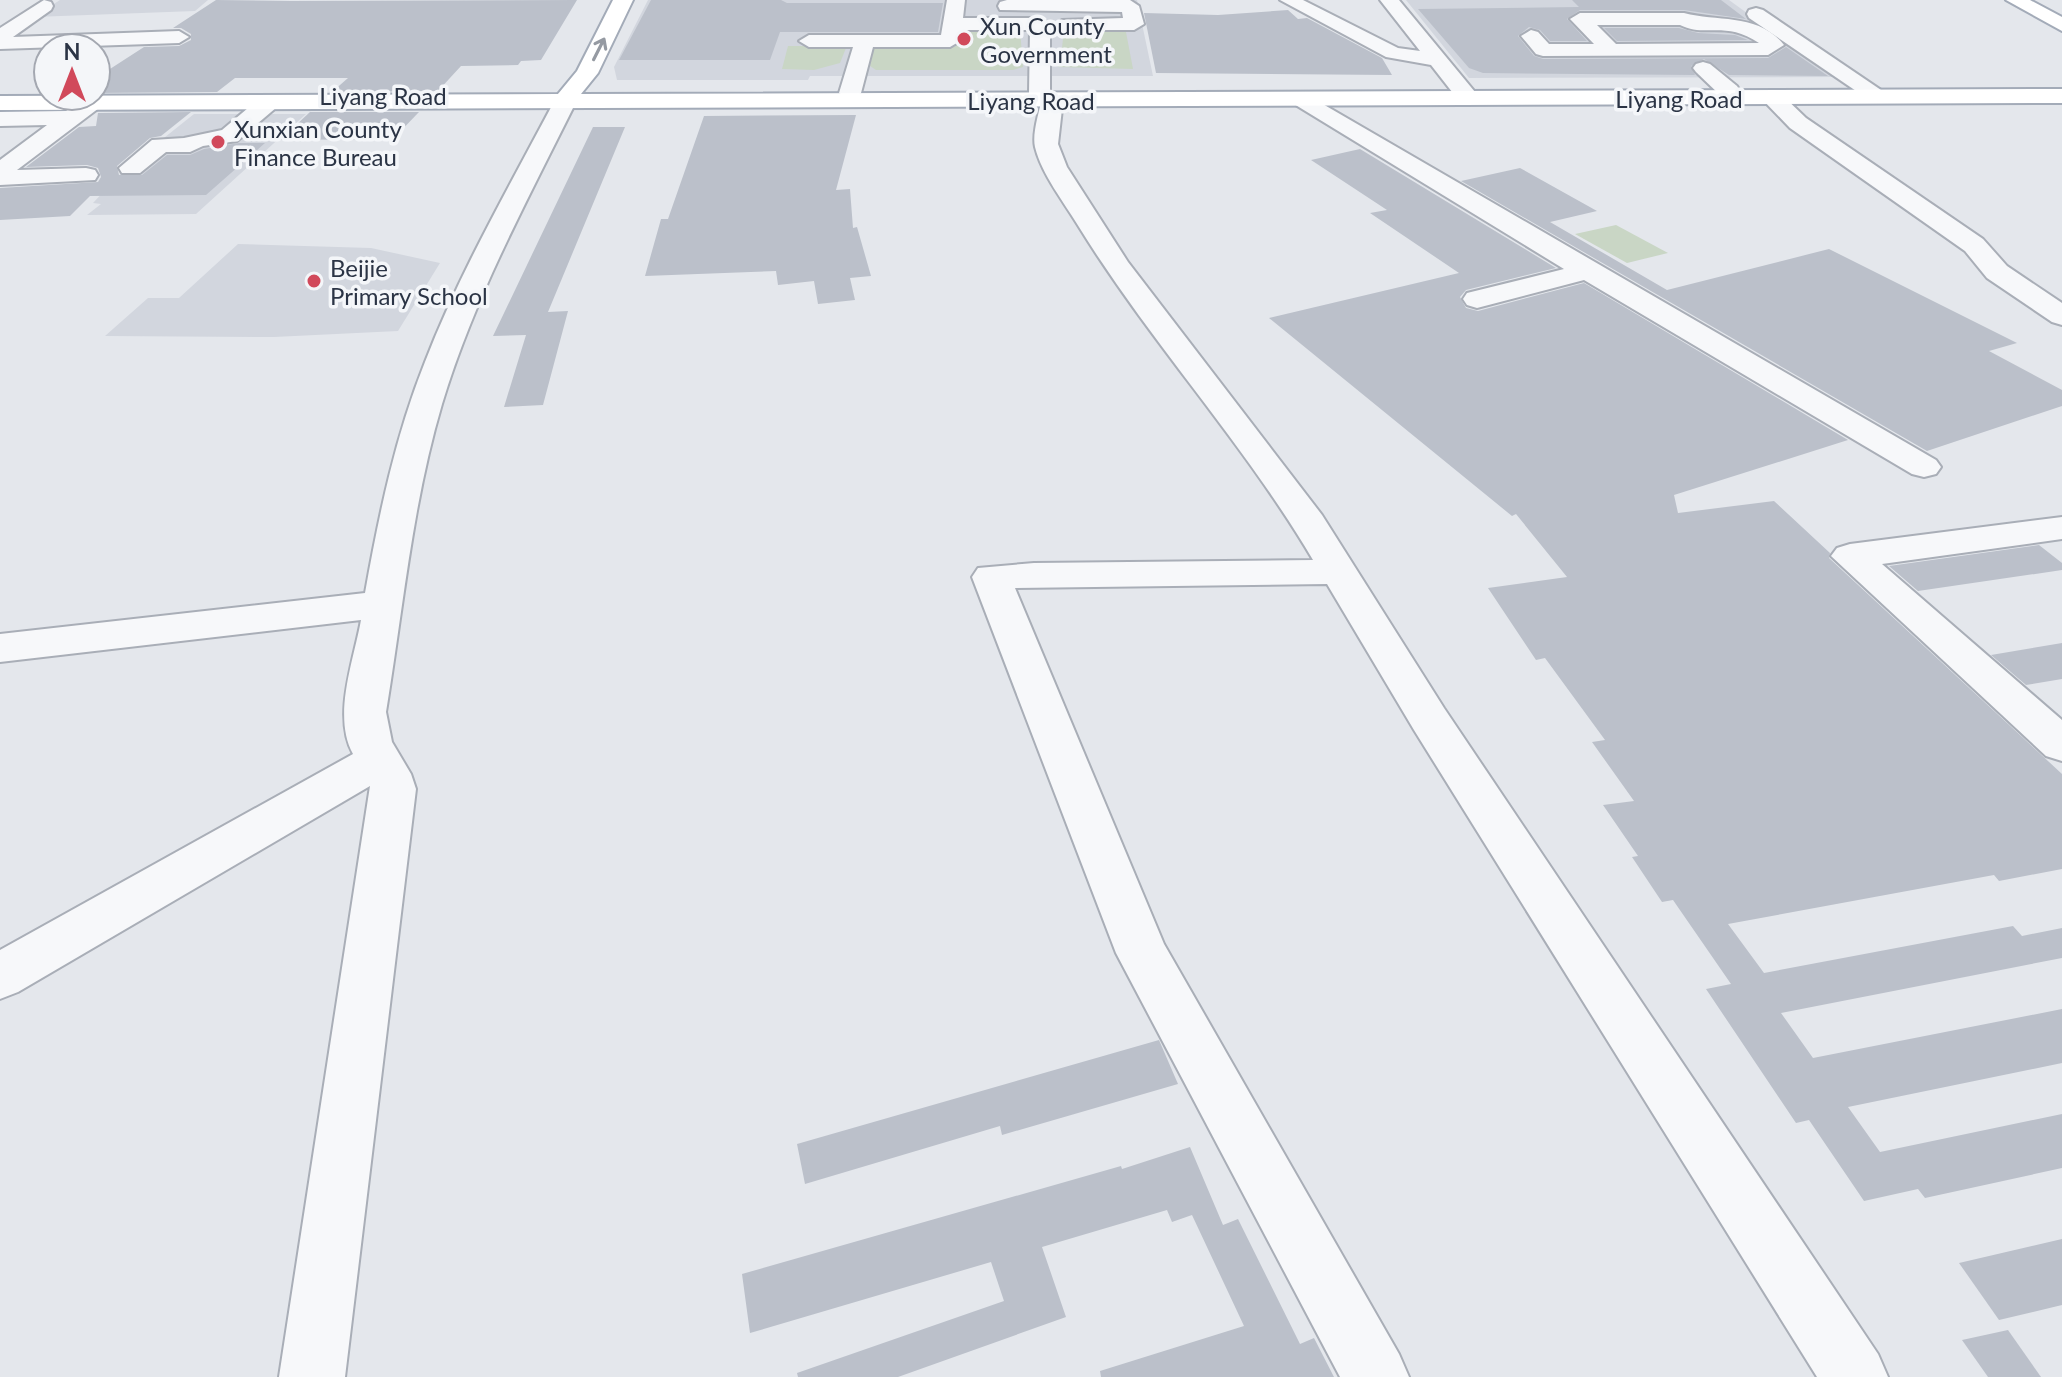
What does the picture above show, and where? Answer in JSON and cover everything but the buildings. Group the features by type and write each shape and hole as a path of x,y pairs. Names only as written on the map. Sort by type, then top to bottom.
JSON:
{"main road":[{"path":"567,98 565,73 604,0"},
{"path":"567,98 587,73 623,0"},
{"path":"2016,0 2062,25"},
{"path":"2046,0 2062,8"},
{"name":"Liyang Road","path":"112,99 1729,91 1765,94 2062,89"},
{"name":"Liyang Road","path":"112,99 269,102 850,93 1302,99 1765,94 2062,96"},
{"path":"0,96 32,96"},
{"name":"Liyang Road","path":"0,103 32,102"}],"street":[{"path":"1289,0 1393,53 1438,60"},
{"path":"1389,0 1464,92"},
{"path":"1735,0 1870,90"},
{"path":"1104,3 1130,6 1134,24 1040,24 955,10 1104,3"},
{"path":"0,37 44,6"},
{"path":"809,41 950,41 955,10"},
{"path":"1531,36 1543,50 1611,50 1677,50 1697,68 1709,59 1768,49 1774,45 1751,27 1741,24 1690,23 1684,19 1580,19 1611,50"},
{"path":"1040,24 1046,144 1055,167 1117,266 1281,484 1339,571 1429,719 1855,1377"},
{"path":"0,43 179,37"},
{"path":"850,93 865,41"},
{"path":"1709,59 1732,68 1798,123 1974,245 1997,272 2062,316"},
{"path":"1709,59 1729,91"},
{"path":"312,1377 393,789 389,774 370,745 365,712 405,479 437,369 485,260 567,98"},
{"path":"1302,99 1588,271 1924,467"},
{"path":"131,168 160,145 190,145 196,140 236,136 269,102"},
{"path":"3,168 77,112"},
{"path":"0,119 70,118"},
{"path":"3,168 86,175"},
{"path":"1477,299 1588,271"},
{"path":"2062,528 1850,556 2062,745"},
{"path":"1339,571 1268,577 1061,572 991,577 1142,953 1376,1377"},
{"path":"0,648 385,604"},
{"path":"0,976 380,759"}],"shaded area":[{"path":"60,0 208,0 195,11 34,17"},
{"name":"Xun County Government","path":"648,0 1137,0 1153,76 810,76 808,80 617,80 614,67"},
{"path":"1406,0 1729,0 1835,77 1469,78"},
{"name":"Xunxian County Finance Bureau","path":"194,114 306,114 196,214 87,215 101,204 93,203 125,169"},
{"name":"Beijie Primary School","path":"238,244 371,248 440,263 398,331 274,337 105,336 148,298 179,298"}],"green space":[{"path":"1125,27 1133,69 1058,67 1056,54 1062,48 1064,29"},
{"path":"964,28 1020,29 1023,67 1013,70 876,70 870,66 874,49 955,47 958,31"},
{"path":"788,46 846,48 840,63 814,70 782,69"},
{"path":"1616,225 1668,253 1627,263 1575,234"}],"place":[{"name":"Xun County Government","path":"964,39"},
{"name":"Xunxian County Finance Bureau","path":"218,142"},
{"name":"Beijie Primary School","path":"314,281"}]}
